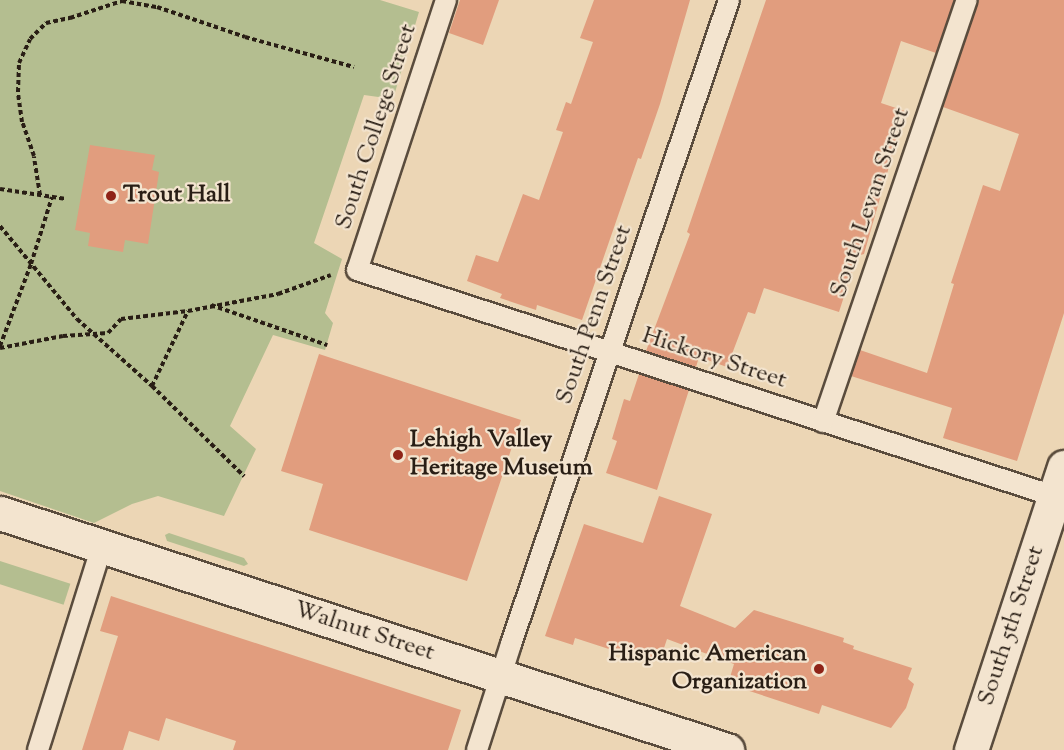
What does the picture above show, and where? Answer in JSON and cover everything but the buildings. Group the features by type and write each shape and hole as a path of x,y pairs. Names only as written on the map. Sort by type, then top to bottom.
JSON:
{"street":[{"name":"South 5th Street","path":"971,750 1059,482"},
{"name":"Walnut Street","path":"0,513 719,749"}],"lane":[{"name":"South College Street","path":"348,272 446,0"},
{"name":"South Penn Street","path":"477,750 729,0"},
{"name":"South Levan Street","path":"823,422 967,0"},
{"name":"Hickory Street","path":"348,272 610,351 823,422 1059,482"},
{"path":"38,750 102,546"}],"path":[{"path":"40,195 34,156 22,122 18,92 19,63 30,39 46,23 87,14 122,1 157,7 245,37 354,67"},
{"path":"0,189 66,199"},
{"path":"0,347 31,264 52,197"},
{"path":"0,226 94,336 152,386 244,476"},
{"path":"0,347 63,336 94,336 108,333 121,319 188,311 210,305 278,294 315,279 348,272"},
{"path":"210,305 327,345"},
{"path":"152,386 188,311"}],"green space":[{"path":"0,0 380,0 419,12 393,99 364,95 314,243 342,259 325,313 333,323 325,350 273,335 230,426 256,449 224,516 158,496 132,504 94,523 0,491"},
{"path":"169,533 244,558 248,564 244,566 167,541 165,535"},
{"path":"0,561 70,584 64,605 0,584"}],"place":[{"name":"Trout Hall","path":"111,196"},
{"name":"Lehigh Valley Heritage Museum","path":"398,455"},
{"name":"Hispanic American Organization","path":"819,669"}]}
